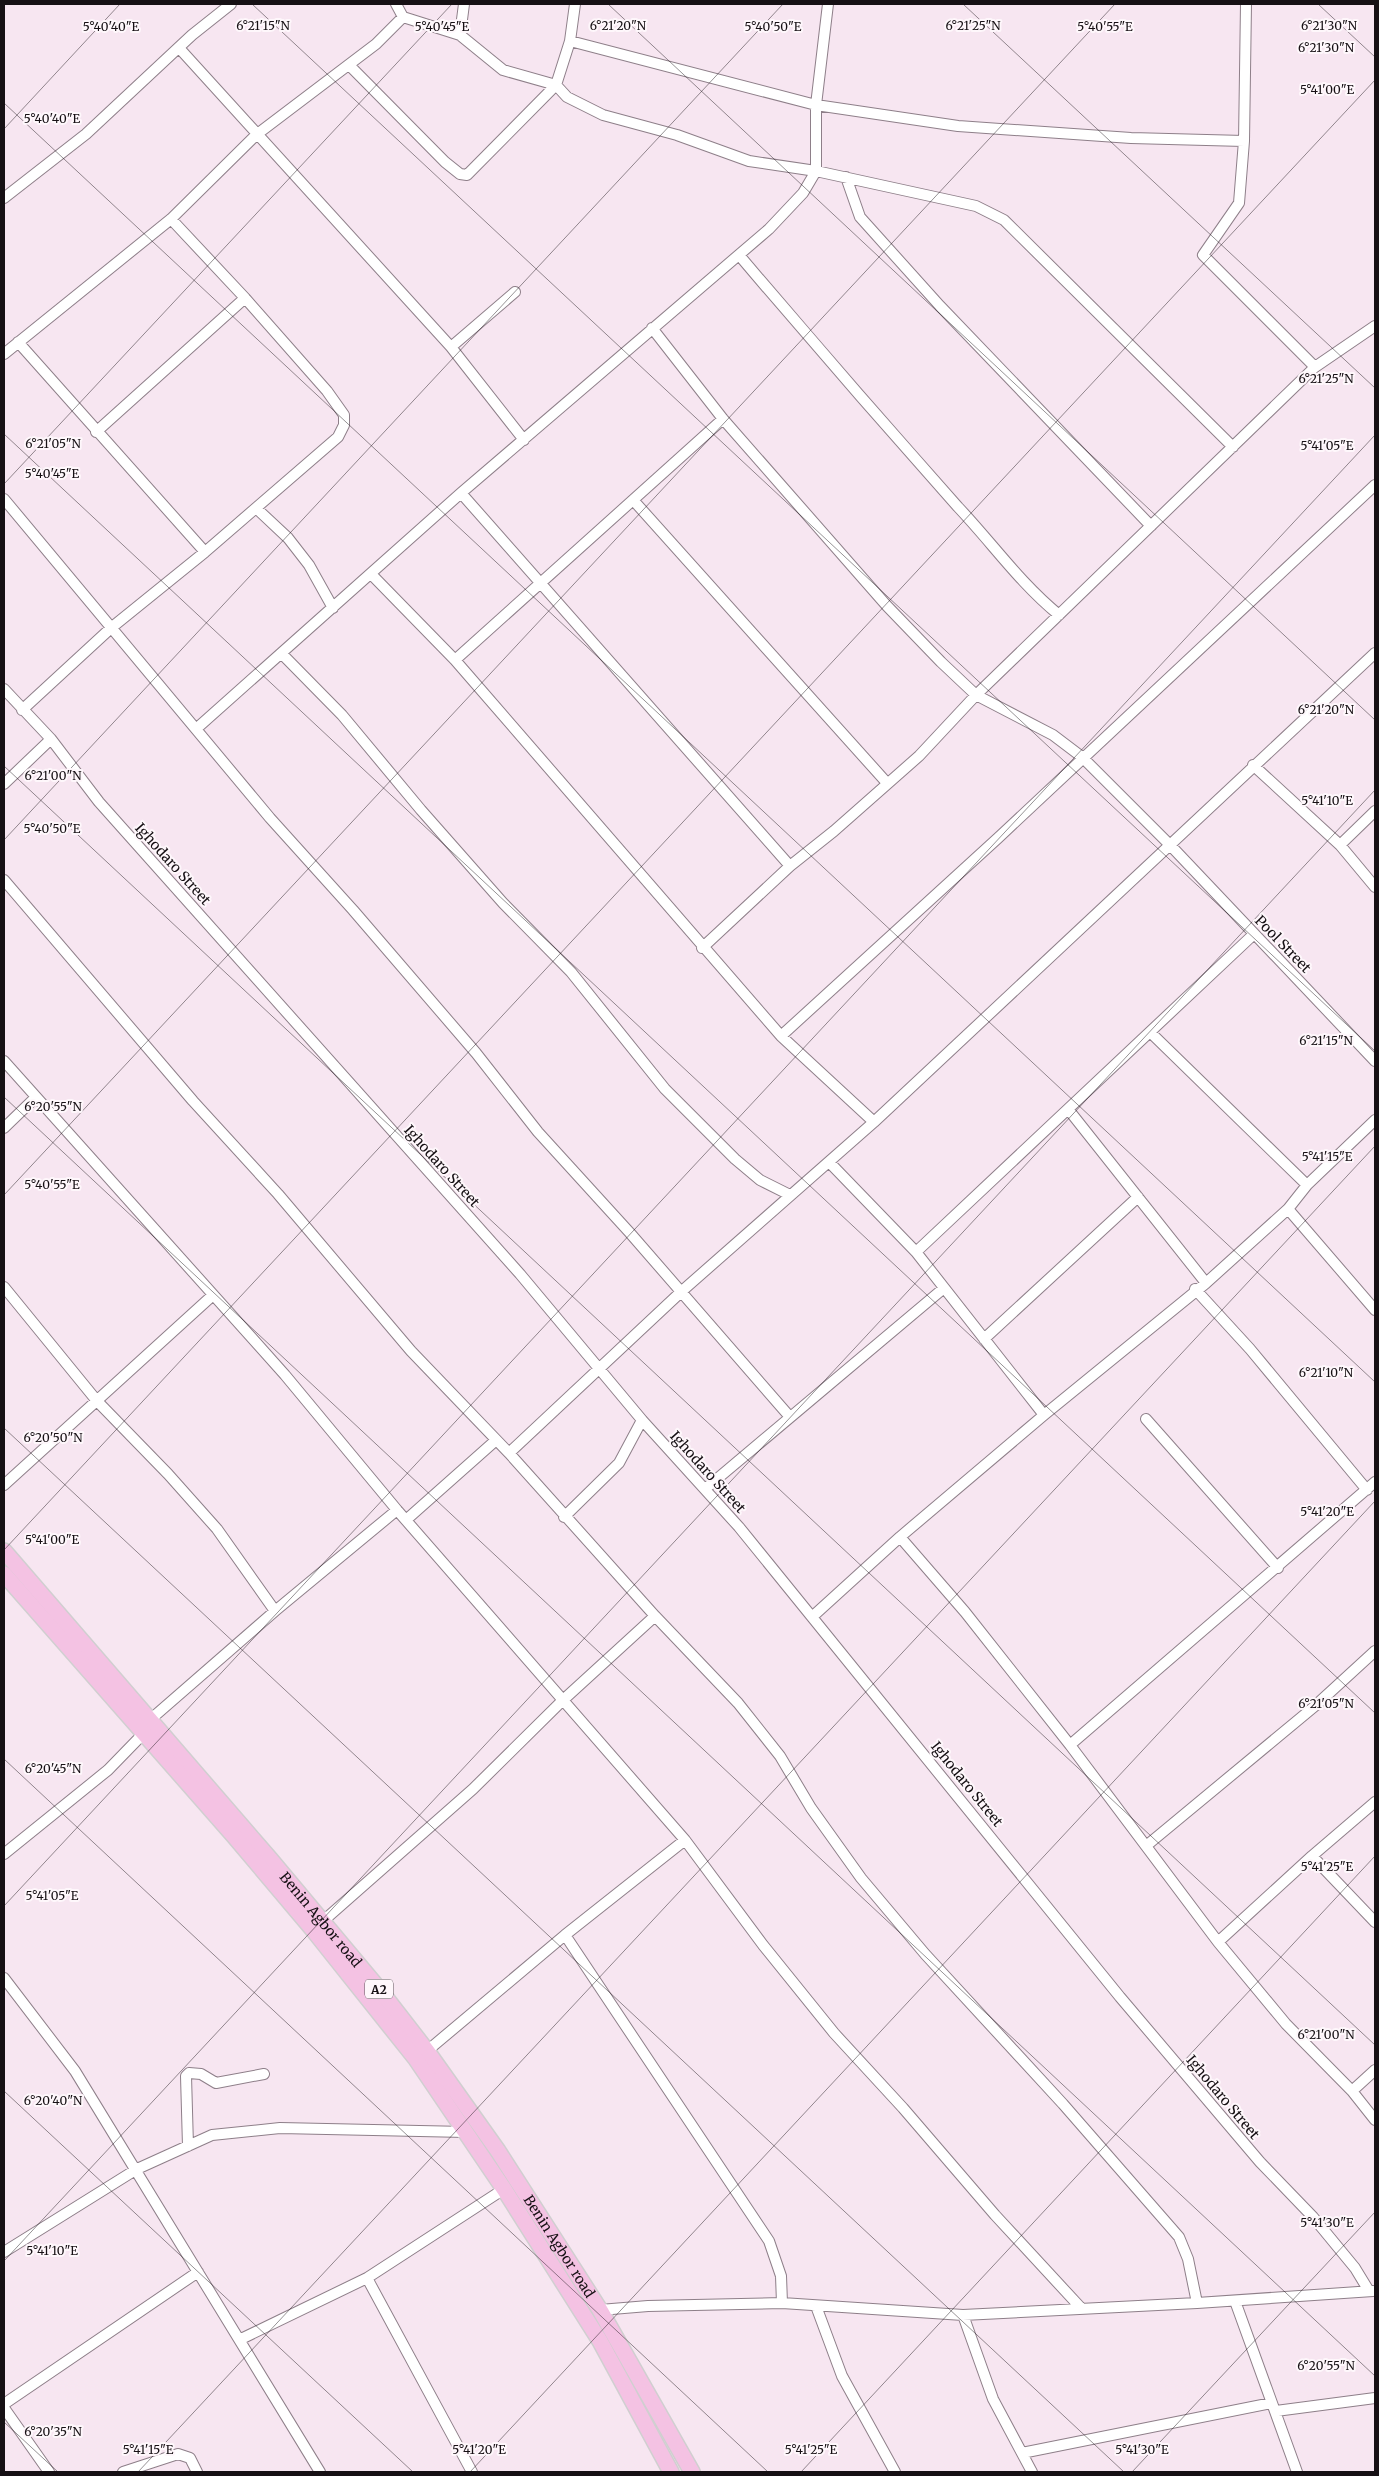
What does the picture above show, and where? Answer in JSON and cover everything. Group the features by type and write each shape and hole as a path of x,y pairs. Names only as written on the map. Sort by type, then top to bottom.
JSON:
{"highway":[{"name":"Benin Agbor road","path":"4,1550 151,1719 379,1989 427,2050 498,2151 600,2310 692,2472"},
{"name":"Benin Agbor road","path":"4,1574 314,1930 416,2059 504,2190 600,2341 671,2472"}],"street":[{"path":"4,198 86,134 192,35 231,4"},
{"path":"396,4 403,17 460,35 503,70 556,85 567,97 603,115 677,135 749,161 816,171 976,206 1004,220 1233,447"},
{"path":"460,35 464,4"},
{"path":"349,65 445,162 463,175 467,175 556,85 570,40 575,4"},
{"path":"196,729 461,493 769,229 803,193 816,171 816,105 828,4"},
{"path":"1245,4 1244,141 1239,203 1204,253 1204,257 1315,367"},
{"path":"4,354 171,219 256,135 349,65 403,17"},
{"path":"570,40 816,105 958,126 1131,138 1244,141"},
{"path":"180,48 256,135 450,348 524,440"},
{"path":"846,177 860,218 947,313 1151,526"},
{"path":"22,710 111,628 205,552 338,437 344,425 344,415 327,391 171,219"},
{"path":"739,255 857,395 963,512 1031,592 1058,615"},
{"path":"450,348 515,292"},
{"path":"96,432 244,298"},
{"path":"702,948 790,866 834,831 886,783 919,756 976,695 1315,367 1375,326"},
{"name":"Pool Street","path":"652,328 723,419 887,606 976,695 1053,735 1082,757 1171,846 1375,1060"},
{"path":"18,342 96,432 205,552"},
{"path":"455,660 723,419"},
{"path":"781,1036 998,838 1082,757 1375,485"},
{"path":"461,493 790,866"},
{"path":"4,499 270,818 476,1053 538,1132 682,1291 790,1417"},
{"path":"634,501 886,783"},
{"path":"256,508 288,538 309,565 333,608"},
{"path":"371,574 455,660 702,948 781,1036 874,1122"},
{"path":"509,1453 682,1291 874,1122 1171,846 1253,765 1375,653"},
{"path":"282,654 342,715 503,904 572,972 665,1089 760,1180 790,1195"},
{"name":"Ighodaro Street","path":"4,689 51,739 99,802 513,1267 642,1420 739,1527 1170,2057 1260,2162 1314,2217 1372,2291"},
{"path":"4,784 51,739"},
{"path":"1253,765 1340,845 1375,887"},
{"path":"1340,845 1375,811"},
{"path":"4,880 193,1101 278,1194 411,1351 495,1441 509,1453 564,1517 738,1703 774,1749 811,1808 861,1878 925,1954 1063,2104 1179,2237 1188,2259 1197,2303"},
{"path":"916,1252 1151,1033 1254,934"},
{"path":"1151,1033 1307,1186"},
{"path":"4,1061 285,1375 406,1520 685,1840 763,1945 834,2033 903,2108 994,2215 1081,2308"},
{"path":"4,1128 36,1097"},
{"path":"1068,1109 1206,1283"},
{"path":"812,1617 900,1537 1195,1289 1206,1283 1288,1209 1307,1186 1375,1120"},
{"path":"829,1162 916,1252 1044,1415"},
{"path":"984,1339 1138,1197"},
{"path":"1288,1209 1375,1310"},
{"path":"4,1288 97,1401 168,1474 217,1530 275,1611"},
{"path":"705,1489 944,1288"},
{"path":"1195,1289 1250,1349 1366,1490"},
{"path":"4,1485 213,1295"},
{"path":"1146,1419 1278,1568"},
{"path":"564,1517 619,1463 642,1420"},
{"path":"406,1520 495,1441"},
{"path":"1070,1745 1278,1568 1375,1482"},
{"path":"151,1719 275,1611 398,1510"},
{"path":"900,1537 965,1612 1070,1745 1218,1942 1286,2024 1352,2091 1375,2120"},
{"path":"322,1922 473,1789 562,1701 655,1616"},
{"path":"1146,1846 1315,1706 1375,1651"},
{"path":"4,1854 108,1770 143,1734"},
{"path":"1218,1942 1312,1856 1375,1802"},
{"path":"427,2050 565,1935 685,1840"},
{"path":"1312,1856 1375,1922"},
{"path":"565,1935 769,2242 781,2276 782,2303"},
{"path":"4,1978 75,2071 137,2169 161,2214 241,2339 320,2472"},
{"path":"1352,2091 1375,2070"},
{"path":"188,2146 186,2076 189,2073 201,2074 216,2083 264,2074"},
{"path":"4,2252 137,2169 212,2135 280,2128 466,2132"},
{"path":"241,2339 367,2278 504,2190"},
{"path":"4,2404 198,2272"},
{"path":"367,2278 472,2472"},
{"path":"600,2310 648,2306 782,2303 963,2315 1235,2301 1372,2291"},
{"path":"1235,2301 1297,2472"},
{"path":"816,2306 842,2376 895,2472"},
{"path":"963,2315 993,2399 1032,2472"},
{"path":"1022,2453 1274,2407 1375,2398"},
{"path":"4,2408 50,2472"},
{"path":"123,2472 178,2454 190,2458 197,2472"}]}
